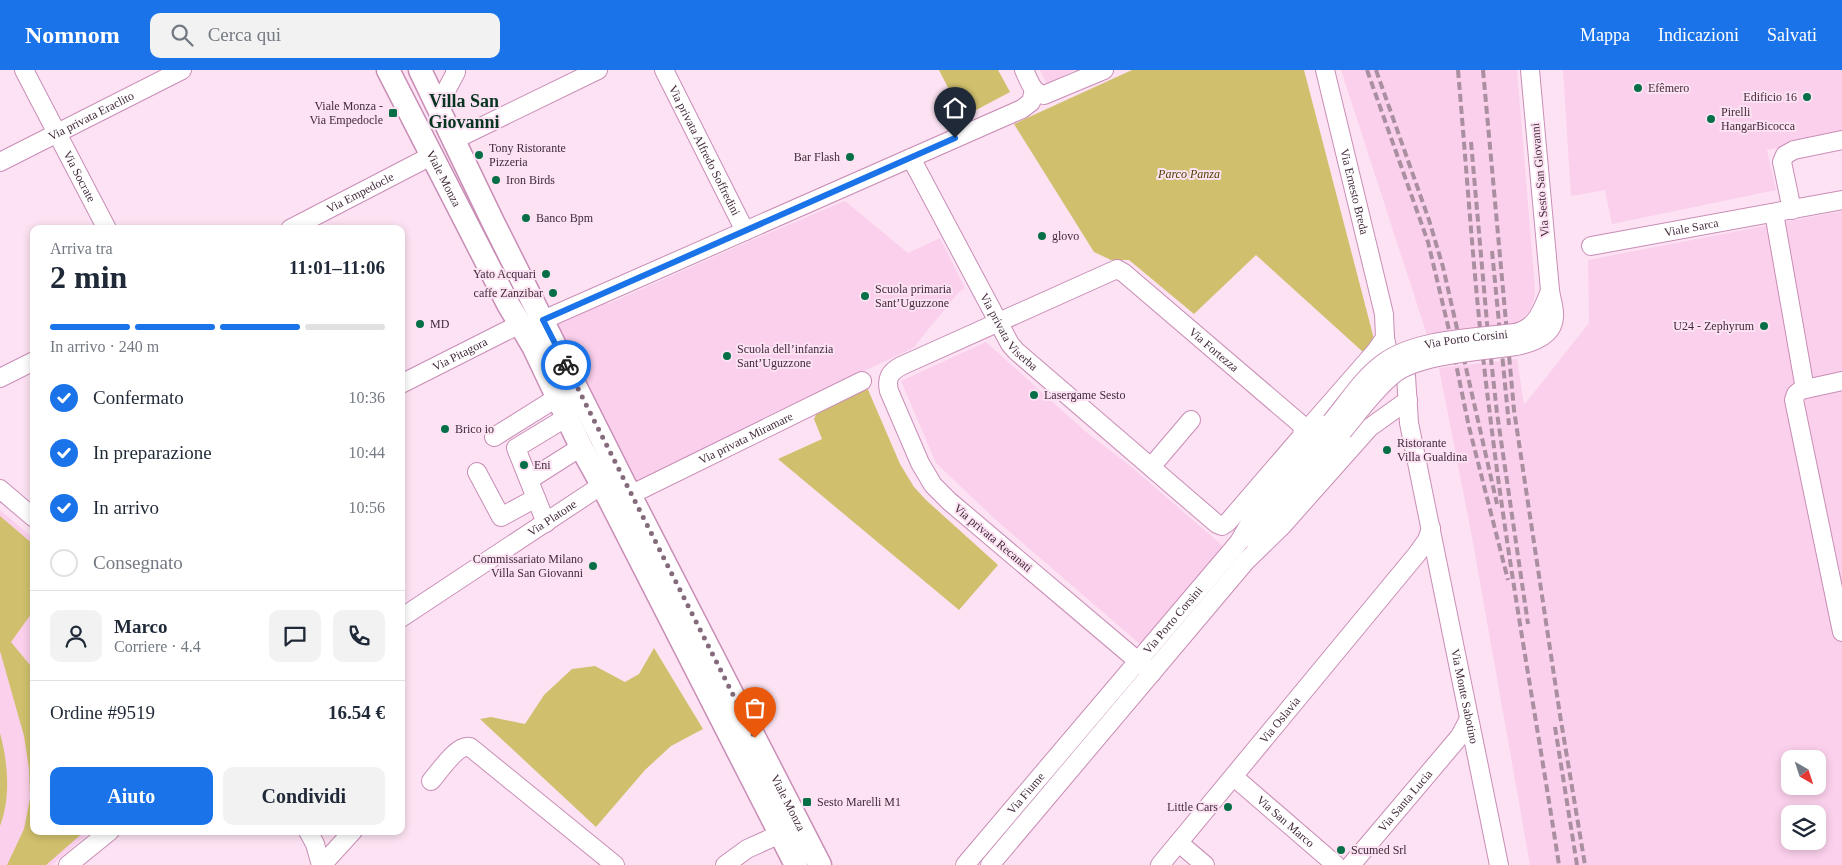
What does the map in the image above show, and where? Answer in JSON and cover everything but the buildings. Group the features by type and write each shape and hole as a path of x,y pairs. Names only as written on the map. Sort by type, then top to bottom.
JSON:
{"main road":[{"name":"Viale Monza","path":"388,70 508,304 533,346 570,423 796,865"},
{"name":"Viale Monza","path":"420,70 493,222 630,495 820,865"},
{"path":"520,324 543,320"}],"street":[{"name":"Via Socrate","path":"24,70 105,225"},
{"name":"Via privata Eraclito","path":"0,162 182,70"},
{"path":"438,106 456,72 455,70"},
{"path":"454,140 598,70"},
{"name":"Via privata Alfredo Soffredini","path":"664,70 745,231"},
{"path":"1024,70 1034,90 1041,95 1049,94 1104,70"},
{"name":"Via Ernesto Breda","path":"1303,426 1310,426 1375,352 1391,343 1325,70"},
{"name":"Via Sesto San Giovanni","path":"1530,70 1550,290"},
{"path":"543,320 1022,109 1031,102 1034,90"},
{"path":"1792,210 1782,162 1784,156 1794,150 1842,140"},
{"name":"Via Empedocle","path":"298,225 431,156"},
{"name":"Via privata Viserba","path":"911,158 1005,336 1016,351 1216,523 1222,526 1228,522 1302,436 1303,426"},
{"name":"Viale Sarca","path":"1591,246 1842,200"},
{"path":"1774,213 1805,389"},
{"path":"472,234 493,222"},
{"name":"Via Fortezza","path":"998,322 1113,270 1124,272 1303,426"},
{"name":"Via Porto Corsini","path":"1087,721 1239,542 1259,507 1337,426 1395,373 1407,366 1515,339 1535,322 1543,309 1550,290"},
{"name":"Via privata Recanati","path":"998,322 894,370 889,375 887,383 889,391 920,462 933,485 949,501 1152,672"},
{"name":"Via Pitagora","path":"405,382 520,324"},
{"path":"0,378 30,363"},
{"path":"1401,380 1398,397 1405,403 1431,528"},
{"name":"Via privata Miramare","path":"630,495 862,381"},
{"path":"1842,381 1805,389 1796,394 1794,403 1842,632"},
{"name":"Via Porto Corsini","path":"1099,735 1246,562 1282,526 1369,428 1405,403"},
{"path":"494,437 594,420"},
{"path":"1151,467 1191,420"},
{"path":"546,523 516,448 570,423"},
{"path":"529,480 570,423"},
{"name":"Via Porto Corsini","path":"1246,562 1274,512 1337,426"},
{"path":"477,472 501,517 536,498"},
{"name":"Via Platone","path":"405,615 602,485"},
{"path":"0,489 30,515"},
{"name":"Via Oslavia","path":"1160,865 1423,546 1431,528"},
{"name":"Via Monte Sabotino","path":"1431,528 1469,719"},
{"name":"Via Oslavia","path":"1398,576 1422,565 1429,567 1441,580"},
{"name":"Via Santa Lucia","path":"1351,865 1467,739 1466,729 1469,719"},
{"name":"Via Fiume","path":"965,865 1087,721"},
{"name":"Via Fiume","path":"992,863 1099,735"},
{"name":"Via Monte Sabotino","path":"1467,739 1498,865"},
{"path":"431,781 457,751 464,746 470,747 615,865"},
{"name":"Via San Marco","path":"1234,777 1336,865"},
{"path":"726,865 742,852 780,834"},
{"path":"68,865 105,835"},
{"path":"310,835 321,865"},
{"path":"321,865 349,835"},
{"path":"1179,843 1205,865"},
{"path":"979,848 992,863"}],"shaded area":[{"path":"1040,70 1075,70 1047,84"},
{"path":"1341,70 1517,70 1535,289 1534,300 1530,310 1514,325 1427,335"},
{"path":"1563,70 1842,70 1842,135 1767,150 1776,190 1612,224 1605,190 1571,196"},
{"path":"845,201 908,253 940,238 965,288 959,292 913,348 743,428 747,437 630,495 543,320 603,293 608,304"},
{"path":"1842,211 1842,865 1530,865 1472,537 1439,368 1517,359 1524,405 1589,323 1588,260"},
{"path":"986,342 1086,432 1129,465 1224,547 1140,644 996,520 936,463 901,381"},
{"path":"0,510 30,536 30,835 86,835 52,865 0,865"}],"green space":[{"path":"939,70 998,70 1010,92 963,117"},
{"name":"Parco Panza","path":"1132,70 1304,70 1374,339 1363,352 1256,255 1194,314 1129,260 1111,260 1094,252 1014,124"},
{"path":"866,385 900,464 914,487 998,565 959,610 778,459 822,439 814,419 820,406"},
{"path":"0,516 30,542 30,616 11,642 30,665 30,798 29,769 24,736 0,651"},
{"path":"654,648 703,729 671,746 645,770 596,827 480,719 491,717 525,724 544,695 572,669 595,666 625,682 639,674"},
{"path":"0,733 5,756 7,792 0,826"},
{"path":"30,798 30,835 80,835 46,865 7,865 24,829"}],"railway":[{"path":"1367,70 1428,242 1469,427 1508,580"},
{"path":"1376,70 1429,220 1443,267 1497,504"},
{"path":"1458,70 1476,286 1497,472 1559,865"},
{"path":"1483,70 1514,410 1560,715 1585,865"},
{"path":"1471,142 1497,413 1528,624"},
{"path":"1492,251 1509,425"},
{"path":"1555,727 1577,865"}],"way so far":[{"path":"566,365 630,495 755,738"}],"place":[{"name":"Efêmero","path":"1638,88"},
{"name":"Edificio 16","path":"1807,97"},
{"name":"Viale Monza - Via Empedocle","path":"393,113"},
{"name":"Pirelli HangarBicocca","path":"1711,119"},
{"name":"Tony Ristorante Pizzeria","path":"479,155"},
{"name":"Bar Flash","path":"850,157"},
{"name":"Iron Birds","path":"496,180"},
{"name":"Banco Bpm","path":"526,218"},
{"name":"glovo","path":"1042,236"},
{"name":"Yato Acquari","path":"546,274"},
{"name":"caffe Zanzibar","path":"553,293"},
{"name":"Scuola primaria Sant’Uguzzone","path":"865,296"},
{"name":"MD","path":"420,324"},
{"name":"U24 - Zephyrum","path":"1764,326"},
{"name":"Scuola dell’infanzia Sant’Uguzzone","path":"727,356"},
{"name":"Lasergame Sesto","path":"1034,395"},
{"name":"Brico io","path":"445,429"},
{"name":"Ristorante Villa Gualdina","path":"1387,450"},
{"name":"Eni","path":"524,465"},
{"name":"Commissariato Milano Villa San Giovanni","path":"593,566"},
{"name":"Sesto Marelli M1","path":"807,802"},
{"name":"Little Cars","path":"1228,807"},
{"name":"Scumed Srl","path":"1341,850"}],"district":[{"name":"Villa San Giovanni","path":"464,111"}],"route":[{"path":"566,365 543,320 955,138"}]}
